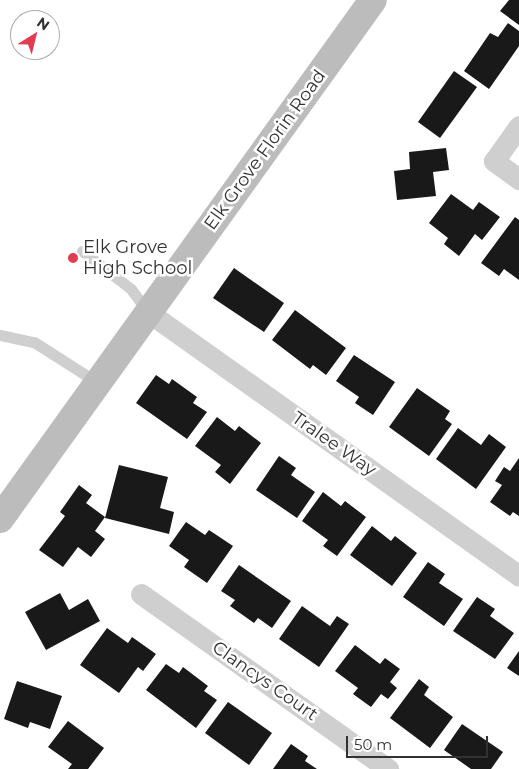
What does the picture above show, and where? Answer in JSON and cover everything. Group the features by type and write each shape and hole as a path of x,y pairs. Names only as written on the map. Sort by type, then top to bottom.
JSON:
{"main road":[{"name":"Elk Grove Florin Road","path":"0,519 373,0"}],"street":[{"path":"519,126 494,161 519,179"},
{"name":"Tralee Way","path":"148,312 519,576"},
{"name":"Clancys Court","path":"141,594 388,769"}],"lane":[{"path":"82,251 131,289 148,312"},
{"path":"0,335 34,342 98,383"}],"building":[{"path":"509,0 519,0 519,25 500,11"},
{"path":"508,23 519,31 519,46 489,89 464,71 490,33 498,37"},
{"path":"454,71 477,87 440,138 418,122"},
{"path":"446,148 449,170 433,172 436,196 397,200 394,171 410,169 409,152"},
{"path":"451,194 473,210 479,202 500,217 482,240 475,234 459,256 444,244 448,238 429,223"},
{"path":"515,217 519,220 519,280 504,269 499,276 481,263"},
{"path":"234,268 284,303 264,332 213,298"},
{"path":"295,310 346,348 326,375 313,365 310,369 272,340"},
{"path":"354,355 395,382 373,415 355,403 359,397 336,381"},
{"path":"156,375 169,384 172,379 197,397 193,403 207,412 187,439 136,403"},
{"path":"417,388 450,411 445,419 452,424 429,456 389,427"},
{"path":"217,417 235,431 239,426 261,443 230,484 215,472 221,465 195,446"},
{"path":"458,428 481,445 489,434 506,447 476,489 436,459"},
{"path":"279,456 296,468 291,475 315,492 297,518 256,490"},
{"path":"519,458 519,516 513,512 510,516 490,502 502,485 495,481 504,467 510,471"},
{"path":"119,465 168,477 160,508 174,512 169,534 105,518"},
{"path":"79,485 92,495 86,503 105,517 95,531 105,539 91,557 78,547 63,567 39,550 65,516 60,512"},
{"path":"323,492 341,506 345,501 366,517 337,556 323,546 328,540 302,521"},
{"path":"186,522 205,535 209,530 233,546 207,583 184,567 189,560 169,546"},
{"path":"372,526 391,541 395,536 417,553 392,586 350,555"},
{"path":"428,562 445,574 439,583 463,599 444,626 403,597"},
{"path":"239,565 291,601 272,628 258,618 254,623 230,606 235,600 221,591"},
{"path":"60,593 69,610 88,599 100,621 46,650 25,612"},
{"path":"477,597 495,609 490,616 514,633 495,659 453,631"},
{"path":"302,606 330,626 337,616 349,624 319,667 279,639"},
{"path":"107,628 128,643 132,637 156,654 143,671 138,667 119,693 80,665"},
{"path":"355,645 380,664 385,658 400,669 390,682 397,688 388,699 381,694 371,707 353,694 358,688 335,671"},
{"path":"519,651 519,676 507,668"},
{"path":"166,664 179,673 183,667 208,686 204,691 217,700 196,728 146,690"},
{"path":"419,679 429,687 424,695 453,717 430,748 390,718"},
{"path":"17,681 62,696 50,729 30,722 28,728 4,719"},
{"path":"228,702 272,733 249,765 205,733"},
{"path":"68,721 104,748 88,769 68,769 72,764 48,747"},
{"path":"462,724 503,752 491,769 471,769 444,750"},
{"path":"291,744 308,756 305,761 317,769 273,769"}],"place":[{"name":"Elk Grove High School","path":"73,258"}]}
